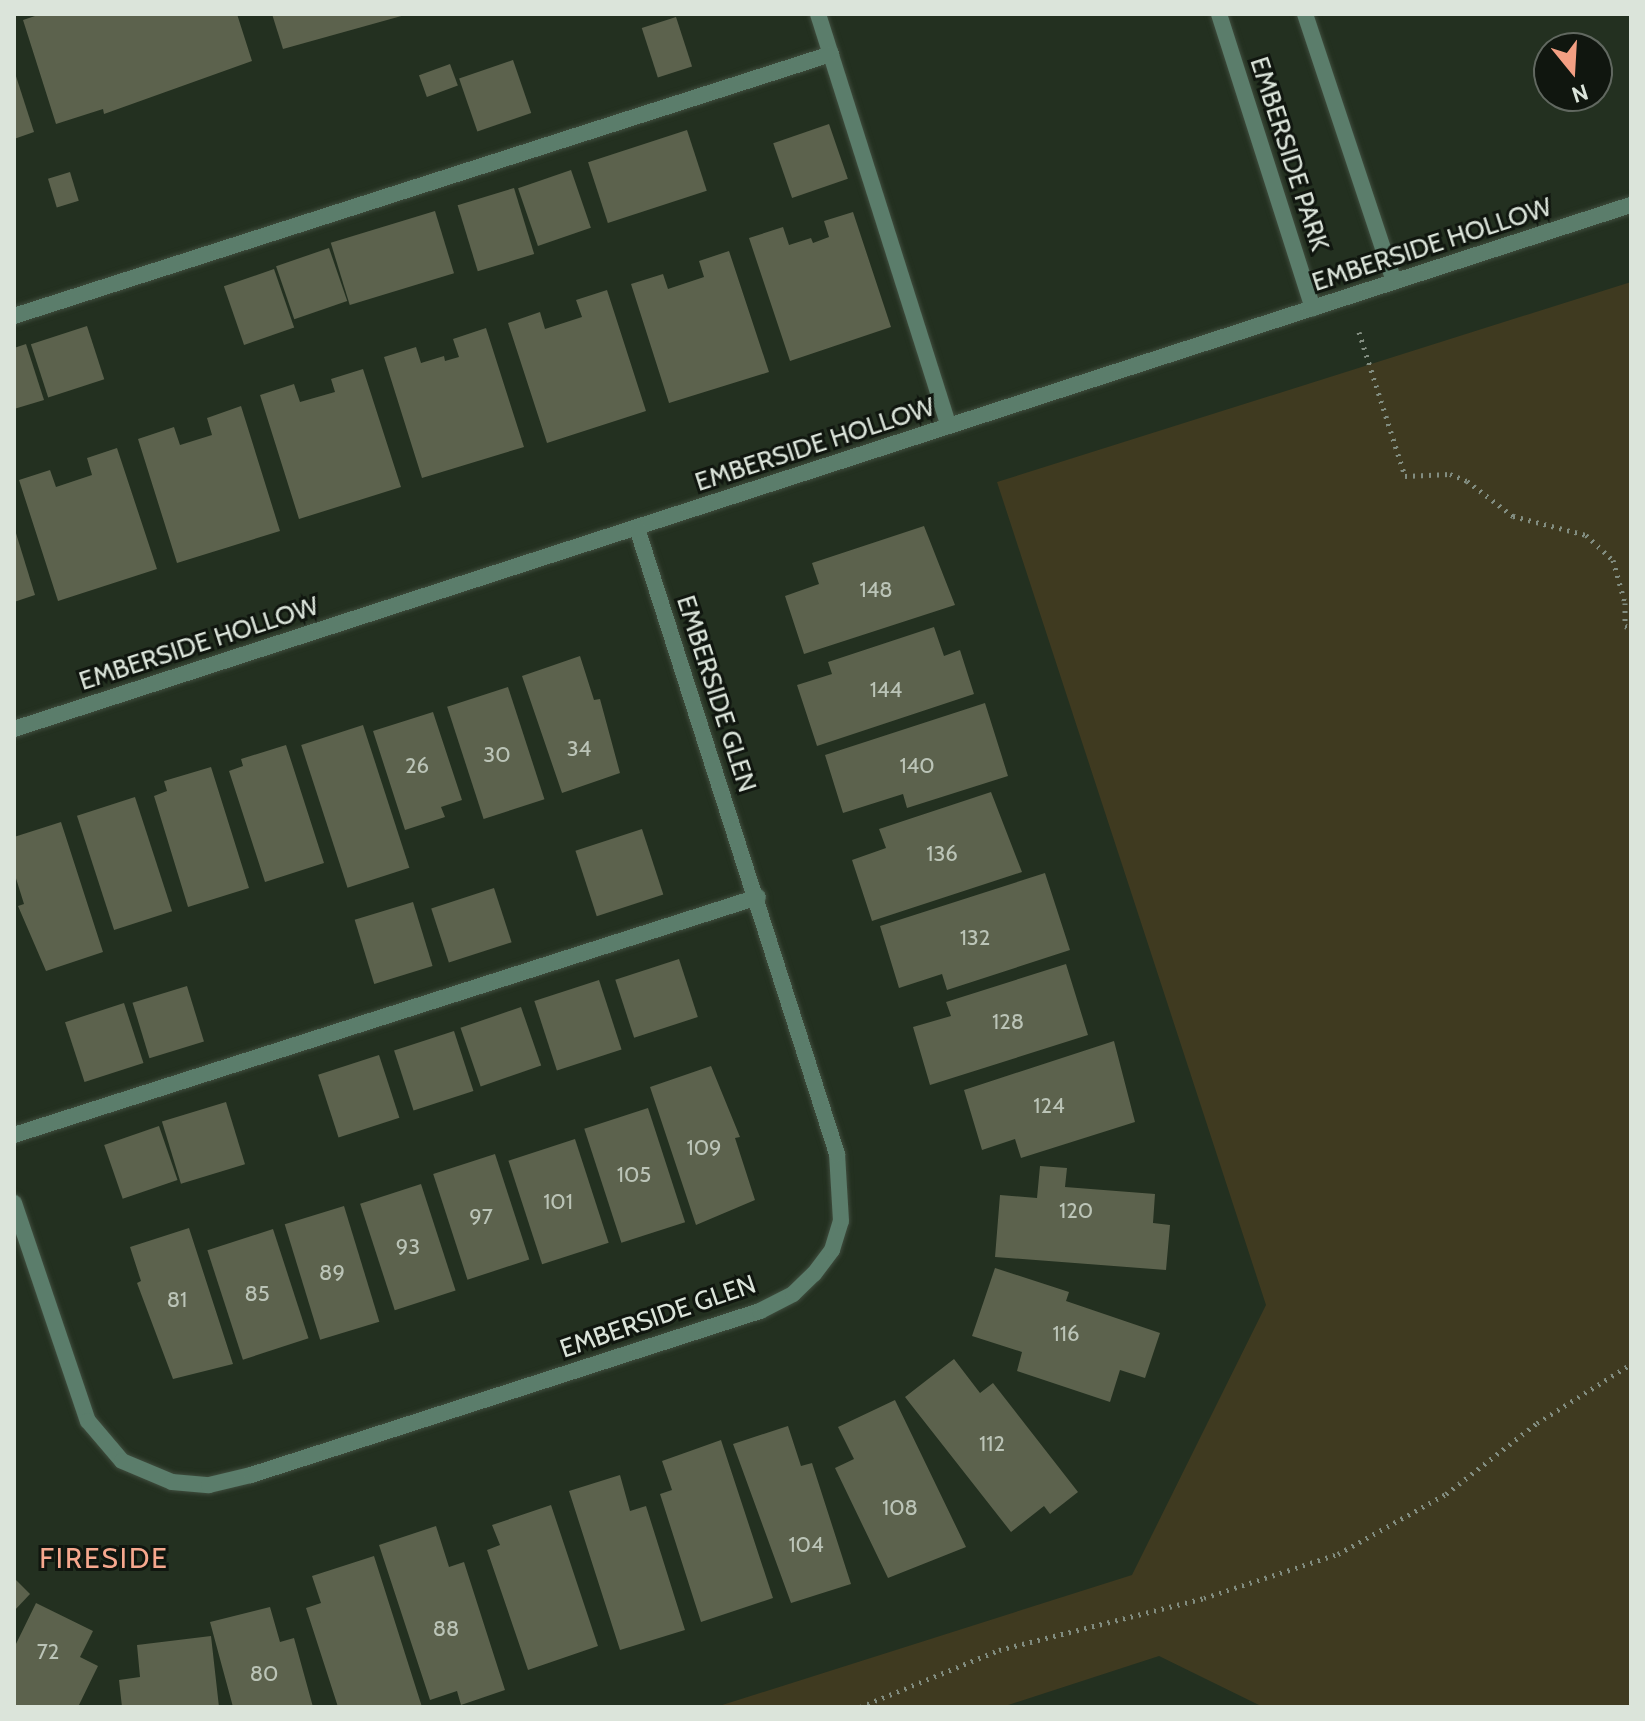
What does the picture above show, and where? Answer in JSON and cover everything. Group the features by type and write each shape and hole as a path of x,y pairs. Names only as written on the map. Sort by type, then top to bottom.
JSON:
{"street":[{"path":"818,14 949,426"},
{"name":"EMBERSIDE PARK","path":"1219,14 1313,308"},
{"path":"1305,14 1394,282"},
{"path":"14,316 831,54"},
{"name":"EMBERSIDE HOLLOW","path":"14,729 1631,205"},
{"name":"EMBERSIDE GLEN","path":"14,1203 88,1421 122,1461 172,1482 209,1485 251,1475 760,1311 793,1294 832,1250 843,1190 837,1154 758,897 637,528"},
{"path":"14,1135 758,897"}],"path":[{"path":"1348,298 1405,476 1450,474 1467,481 1513,516 1586,535 1613,560 1625,603 1625,626 1631,628"},
{"path":"860,1707 999,1650 1204,1598 1338,1554 1446,1494 1537,1423 1631,1364"}],"shaded area":[{"path":"1631,282 1631,1707 1263,1707 1159,1656 1002,1707 716,1707 1132,1575 1266,1305 997,482"}],"building":[{"path":"41,14 237,14 252,61 104,114 103,109 56,124 23,20"},
{"path":"272,14 405,14 405,15 283,49"},
{"path":"676,17 692,66 658,78 642,28"},
{"path":"513,60 531,113 477,132 459,79"},
{"path":"450,64 458,86 427,97 419,75"},
{"path":"14,70 34,132 14,139"},
{"path":"829,124 848,179 792,198 773,143"},
{"path":"687,130 707,191 608,223 588,162"},
{"path":"571,170 591,228 538,246 518,188"},
{"path":"70,172 79,201 57,207 48,179"},
{"path":"514,188 534,254 478,271 458,205"},
{"path":"435,211 454,273 350,305 331,243"},
{"path":"853,212 891,327 790,361 749,238 783,227 789,245 811,238 813,243 829,237 824,221"},
{"path":"329,248 347,301 294,319 276,266"},
{"path":"729,251 769,372 669,403 631,284 663,274 668,289 704,277 699,261"},
{"path":"274,269 294,328 244,345 224,286"},
{"path":"607,290 646,411 547,443 508,323 540,312 545,329 582,317 576,300"},
{"path":"87,326 104,379 48,397 31,344"},
{"path":"486,328 524,447 422,478 384,357 416,347 421,363 444,356 445,361 459,357 453,339"},
{"path":"26,344 44,400 14,409 14,348"},
{"path":"363,369 401,487 299,519 260,395 294,384 300,402 335,392 331,379"},
{"path":"241,406 280,531 177,563 138,439 174,427 180,445 212,435 207,418"},
{"path":"117,448 157,569 58,601 19,480 50,470 56,487 92,475 87,458"},
{"path":"924,526 955,605 804,654 785,596 819,584 812,563"},
{"path":"14,531 35,595 14,602"},
{"path":"934,627 944,656 960,650 974,694 817,746 797,685 832,674 828,662"},
{"path":"580,656 594,700 600,699 620,773 562,793 522,676"},
{"path":"508,687 544,799 484,819 447,707"},
{"path":"985,703 1008,776 907,808 903,794 843,813 825,755"},
{"path":"433,712 462,800 441,807 445,817 405,830 373,731"},
{"path":"363,725 409,868 348,888 301,745"},
{"path":"286,745 324,863 265,882 229,771 243,766 241,759"},
{"path":"211,767 249,888 188,907 154,796 167,791 164,781"},
{"path":"991,792 1022,872 872,921 852,860 886,848 879,829"},
{"path":"135,797 172,911 114,930 77,816"},
{"path":"61,822 103,952 46,971 18,906 24,904 14,872 14,837"},
{"path":"642,829 663,895 597,916 575,851"},
{"path":"1045,873 1070,950 947,990 942,974 899,988 880,926"},
{"path":"494,888 512,942 449,963 431,908"},
{"path":"413,902 433,966 374,984 355,920"},
{"path":"679,959 698,1017 634,1038 615,980"},
{"path":"1066,964 1088,1035 930,1085 913,1027 951,1016 946,1002"},
{"path":"599,980 622,1049 557,1070 534,1001"},
{"path":"187,986 204,1041 149,1058 132,1003"},
{"path":"124,1003 143,1063 85,1082 65,1022"},
{"path":"521,1007 541,1066 481,1086 460,1028"},
{"path":"454,1031 473,1091 414,1110 394,1050"},
{"path":"1114,1041 1135,1122 1021,1158 1015,1139 982,1150 964,1090"},
{"path":"379,1055 399,1118 339,1138 318,1075"},
{"path":"711,1066 740,1137 735,1138 755,1200 696,1225 650,1087"},
{"path":"226,1102 245,1164 181,1184 162,1122"},
{"path":"648,1108 685,1222 621,1243 584,1129"},
{"path":"159,1126 178,1180 123,1199 104,1145"},
{"path":"575,1139 609,1243 542,1264 508,1161"},
{"path":"495,1154 529,1260 467,1280 433,1174"},
{"path":"1040,1166 1067,1168 1065,1187 1155,1194 1153,1223 1170,1225 1166,1270 995,1257 1000,1195 1037,1198"},
{"path":"421,1184 456,1291 395,1310 360,1204"},
{"path":"344,1206 379,1322 320,1340 285,1224"},
{"path":"189,1228 233,1364 173,1379 137,1283 141,1281 130,1247"},
{"path":"273,1229 309,1338 243,1360 207,1250"},
{"path":"995,1268 1069,1292 1066,1301 1160,1333 1145,1378 1120,1370 1110,1402 1017,1371 1022,1352 972,1336"},
{"path":"954,1359 980,1393 993,1383 1078,1492 1050,1514 1044,1506 1011,1532 905,1397"},
{"path":"895,1400 966,1547 888,1578 835,1468 854,1459 838,1427"},
{"path":"788,1426 801,1466 812,1463 851,1584 791,1603 733,1444"},
{"path":"721,1440 773,1598 701,1622 660,1494 672,1490 662,1461"},
{"path":"620,1475 630,1511 646,1506 685,1630 620,1650 569,1491"},
{"path":"551,1505 598,1646 528,1670 487,1550 500,1545 492,1525"},
{"path":"436,1526 449,1567 464,1562 505,1690 461,1705 457,1691 430,1700 379,1545"},
{"path":"374,1556 422,1707 338,1707 306,1608 321,1603 312,1576"},
{"path":"14,1578 30,1594 14,1611"},
{"path":"36,1603 93,1631 80,1657 98,1666 78,1707 14,1707 14,1648"},
{"path":"270,1607 280,1642 294,1638 313,1707 233,1707 210,1622"},
{"path":"211,1636 219,1707 122,1707 119,1680 140,1677 137,1645"}],"district":[{"name":"FIRESIDE","path":"104,1558"}]}
